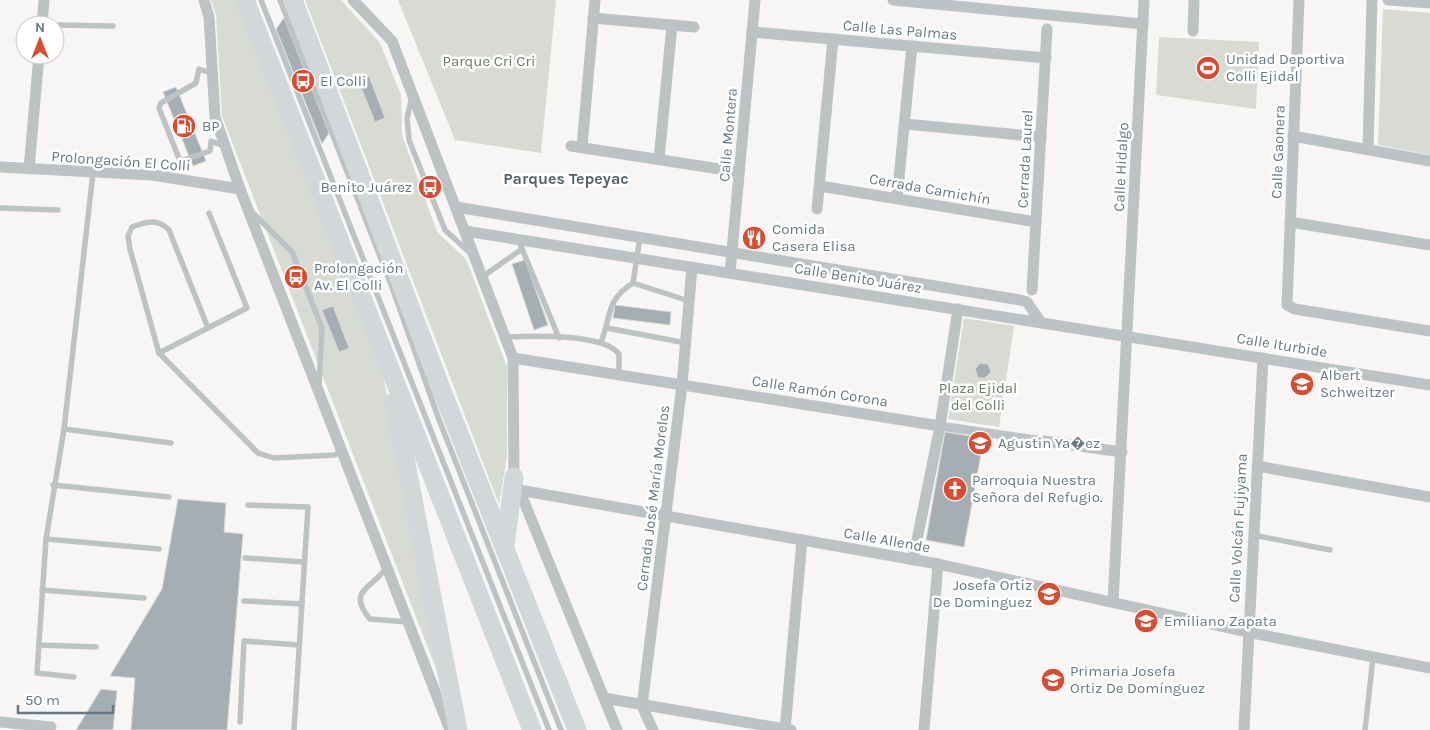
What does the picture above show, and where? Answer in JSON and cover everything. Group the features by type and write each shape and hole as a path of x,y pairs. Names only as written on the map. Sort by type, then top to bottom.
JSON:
{"highway":[{"path":"245,0 532,730"},
{"path":"293,0 442,391 577,730"},
{"path":"380,342 458,730"},
{"path":"505,547 516,483"}],"street":[{"path":"43,15 44,0"},
{"path":"204,0 209,17 215,117 225,147 246,206 450,730"},
{"path":"353,0 392,41 514,358 516,483 617,730"},
{"path":"595,0 576,147 739,172"},
{"name":"Calle Montera","path":"730,273 755,0"},
{"path":"893,0 1143,24"},
{"name":"Calle Hidalgo","path":"1113,602 1144,0"},
{"path":"1193,31 1194,0"},
{"name":"Calle Gaonera","path":"1299,0 1288,304 1295,309 1430,331"},
{"path":"1368,149 1372,0"},
{"path":"1388,0 1430,3"},
{"path":"593,18 694,27"},
{"path":"659,159 672,25"},
{"name":"Cerrada Laurel","path":"1032,290 1048,29"},
{"name":"Calle Las Palmas","path":"752,32 1046,58"},
{"path":"817,209 833,39"},
{"path":"897,198 912,46"},
{"path":"29,169 38,65"},
{"path":"905,124 1041,137"},
{"path":"1293,136 1430,161"},
{"name":"Prolongación El Colli","path":"0,167 152,175 240,189"},
{"name":"Cerrada Camichín","path":"820,186 1036,222"},
{"name":"Calle Benito Juárez","path":"456,206 1020,300 1027,302 1040,321"},
{"path":"1290,222 1430,245"},
{"name":"Calle Benito Juárez","path":"465,231 520,244 636,258 1128,335"},
{"name":"Cerrada José María Morelos","path":"642,706 682,385 692,267"},
{"path":"913,560 940,426 958,308"},
{"name":"Calle Iturbide","path":"1128,335 1430,385"},
{"name":"Calle Ramón Corona","path":"514,358 940,426 1122,452"},
{"name":"Calle Volcán Fujiyama","path":"1244,730 1263,358"},
{"path":"1257,466 1430,497"},
{"name":"Calle Allende","path":"516,483 665,515 938,564 1248,632 1430,668"},
{"path":"604,698 787,730 802,540"},
{"path":"924,730 938,564"},
{"path":"642,706 653,730"},
{"path":"7,725 51,727"}],"lane":[{"path":"261,0 549,730"},
{"path":"280,0 392,287 438,417 561,730"},
{"path":"65,25 113,26"},
{"path":"211,74 199,69 196,83 162,103 159,108 180,161 210,151 211,140 225,147"},
{"path":"412,94 407,118 409,140 446,230 475,257"},
{"path":"74,678 37,673 46,538 53,485 64,429 94,173"},
{"path":"246,206 292,252 322,328 319,394"},
{"path":"0,208 58,210"},
{"path":"159,353 247,308 209,213"},
{"path":"208,328 169,230 162,223 149,221 132,227 128,236 130,249 159,353 258,453 274,458 341,452"},
{"path":"601,342 614,299 633,283 640,237"},
{"path":"482,277 520,244 559,338"},
{"path":"633,283 689,301"},
{"path":"606,328 686,343"},
{"path":"506,337 559,338 601,342 615,349 619,354 619,374"},
{"path":"64,429 171,443"},
{"path":"53,485 169,497"},
{"path":"248,505 308,507 294,730"},
{"path":"1253,535 1330,550"},
{"path":"46,538 158,549"},
{"path":"245,558 304,562"},
{"path":"386,568 361,594 361,607 370,619 408,622"},
{"path":"42,590 144,598"},
{"path":"244,601 302,604"},
{"path":"240,722 244,641 299,645"},
{"path":"39,645 96,647"},
{"path":"1365,730 1373,657"}],"green space":[{"path":"211,0 238,0 382,371 447,697 222,116 216,15"},
{"path":"305,0 341,0 380,43 401,95 402,135 437,232 466,259 507,367 507,457 499,504"},
{"name":"Parque Cri Cri","path":"398,0 556,0 541,153 455,140"},
{"path":"1383,9 1430,13 1430,155 1378,145"},
{"name":"Unidad Deportiva Colli Ejidal","path":"1159,37 1259,42 1256,109 1156,95"},
{"name":"Plaza Ejidal del Colli","path":"964,318 1014,326 999,427 948,419"}],"building":[{"name":"El Colli","path":"284,18 329,133 322,144 276,29"},
{"path":"369,76 385,118 375,122 358,80"},
{"name":"BP","path":"176,87 206,161 193,166 163,92"},
{"path":"525,260 548,325 534,330 512,264"},
{"path":"615,305 671,312 670,325 613,318"},
{"path":"333,306 349,348 339,352 322,310"},
{"path":"980,363 988,364 991,372 985,378 978,378 975,369"},
{"name":"Parroquia Nuestra Señora del Refugio.","path":"945,432 984,438 964,547 926,540"},
{"path":"178,499 226,503 224,532 243,534 227,730 131,730 135,678 110,676 162,589"},
{"path":"101,689 117,691 113,730 76,730"}],"place":[{"name":"Unidad Deportiva Colli Ejidal","path":"1208,68"},
{"name":"El Colli","path":"303,81"},
{"name":"BP","path":"184,126"},
{"name":"Benito Juárez","path":"430,187"},
{"name":"Comida Casera Elisa","path":"754,238"},
{"name":"Prolongación Av. El Colli","path":"296,277"},
{"name":"Albert Schweitzer","path":"1302,384"},
{"name":"Agustin Ya�ez","path":"980,443"},
{"name":"Parroquia Nuestra Señora del Refugio.","path":"955,489"},
{"name":"Josefa Ortiz De Dominguez","path":"1049,594"},
{"name":"Emiliano Zapata","path":"1146,621"},
{"name":"Primaria Josefa Ortiz De Domínguez","path":"1053,680"}],"district":[{"name":"Parques Tepeyac","path":"566,178"}]}
